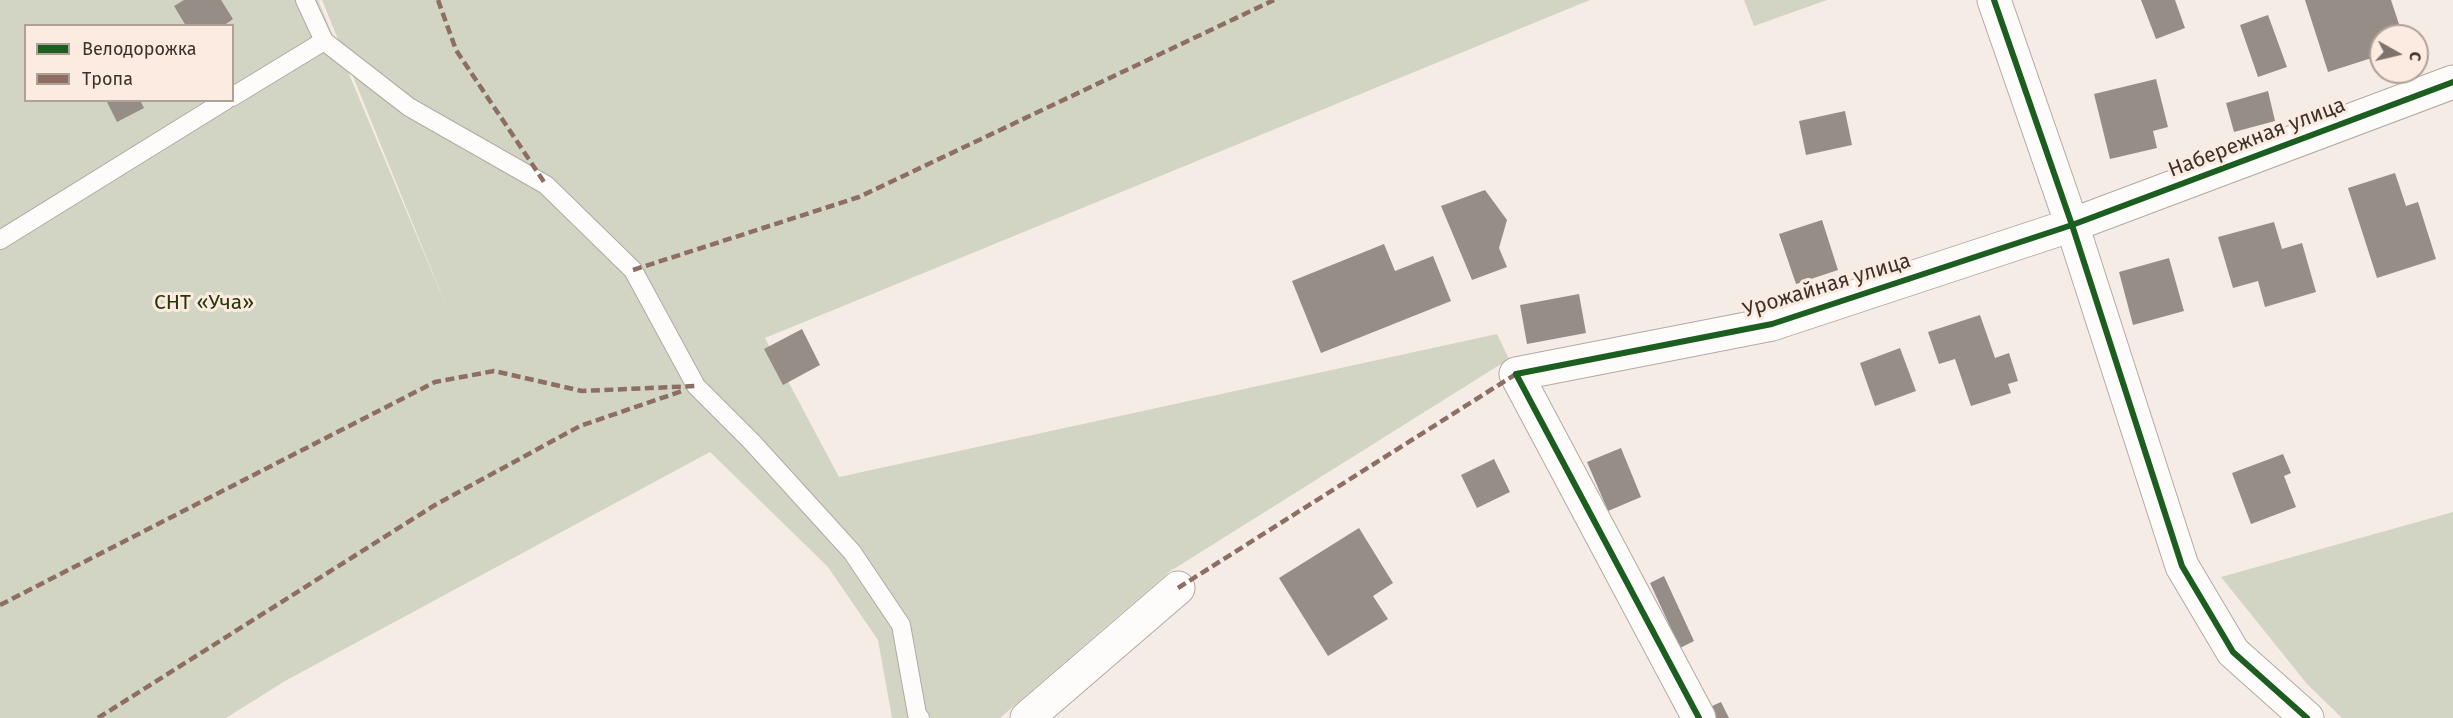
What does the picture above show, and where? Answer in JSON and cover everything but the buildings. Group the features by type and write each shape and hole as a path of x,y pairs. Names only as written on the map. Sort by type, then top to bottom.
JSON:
{"street":[{"path":"1994,0 2072,225 2182,566 2233,652 2307,718"},
{"name":"Набережная улица","path":"2072,225 2453,82"},
{"name":"Урожайная улица","path":"1699,718 1516,374 1772,324 2072,225"},
{"path":"1027,718 1178,588"}],"lane":[{"path":"305,0 324,41 409,107 546,185 633,270 696,386 752,442 852,552 902,625 917,714 920,718"},
{"path":"234,96 324,41"},
{"path":"0,240 223,102"}],"green space":[{"name":"СНТ «Уча»","path":"0,0 318,0 447,308 322,0 1590,0 765,338 839,477 1497,334 1509,359 1169,572 1000,718 892,718 878,640 828,567 710,452 285,681 226,718 0,718"},
{"path":"1744,0 1827,0 1754,26"},
{"path":"2453,512 2453,718 2342,718 2307,684 2221,577"}],"marked path":[{"path":"438,0 456,50 546,185"},
{"path":"633,270 859,197 1274,0"},
{"path":"0,605 435,382 494,371 582,391 696,386"},
{"path":"1178,588 1516,374"},
{"path":"98,718 435,505 580,426 685,390"}],"cycle path":[{"path":"1994,0 2072,225 2182,566 2233,652 2307,718"},
{"path":"1699,718 1516,374 1772,324 2072,225 2453,82"}]}
